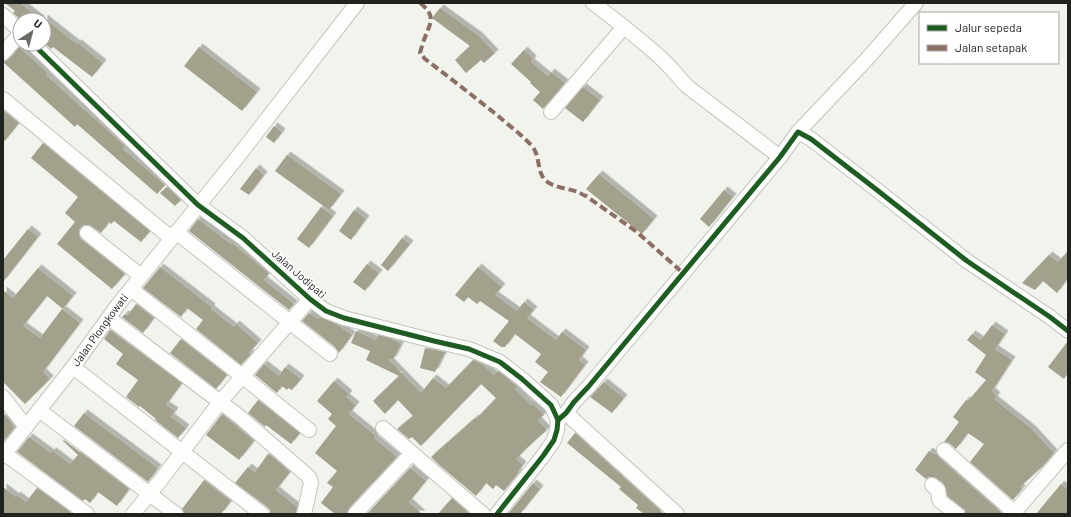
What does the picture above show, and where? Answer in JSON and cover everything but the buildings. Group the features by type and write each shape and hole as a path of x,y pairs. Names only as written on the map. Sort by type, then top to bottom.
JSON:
{"street":[{"name":"Jalan Plongkowati","path":"4,455 73,367 117,306 236,159 357,3"},
{"path":"593,3 624,27 664,62 688,87 780,156"},
{"path":"497,514 554,440 562,417 574,402 589,386 780,156 798,132 916,3"},
{"path":"3,15 12,24"},
{"path":"551,112 624,27"},
{"path":"3,53 12,42"},
{"name":"Jalan Jodipati","path":"41,52 198,205 243,238 310,299 326,311 344,318 469,349 500,362 522,379 562,417 677,514"},
{"path":"3,99 174,235 330,354"},
{"path":"798,132 811,139 967,261 1050,317 1068,331"},
{"path":"87,233 141,276"},
{"path":"131,289 309,430"},
{"path":"133,514 220,402 310,299"},
{"path":"109,318 240,417 310,480 311,483 304,514"},
{"path":"73,367 262,514"},
{"path":"3,397 26,427"},
{"path":"39,410 176,514"},
{"path":"383,428 483,514"},
{"path":"944,450 1013,513 1068,451"},
{"path":"355,514 412,453"},
{"path":"4,455 87,514"},
{"path":"932,486 939,492 940,501 957,514"}],"marked path":[{"path":"420,3 426,8 431,17 420,53 425,59 497,115 527,141 534,149 541,173 546,181 553,185 578,192 586,196 637,232 683,273"}],"cycle path":[{"path":"41,52 198,205 243,238 310,299 326,311 344,318 469,349 500,362 551,405 558,420 554,440 497,514"},
{"path":"558,420 589,386 780,157 798,132 811,139 967,261 1050,317 1068,331"}]}
